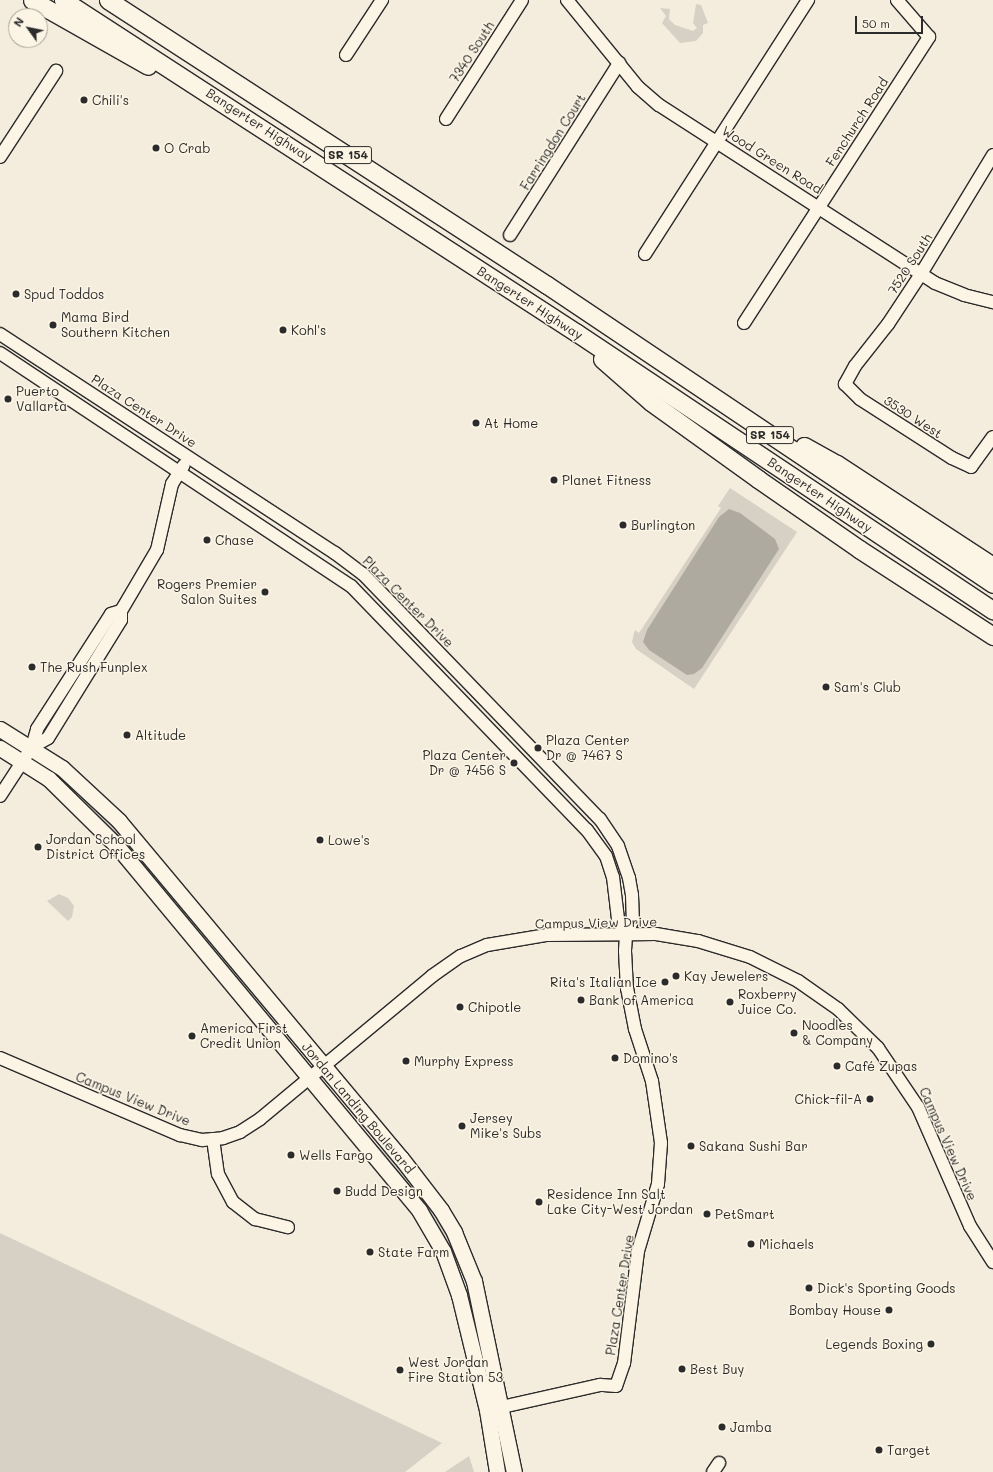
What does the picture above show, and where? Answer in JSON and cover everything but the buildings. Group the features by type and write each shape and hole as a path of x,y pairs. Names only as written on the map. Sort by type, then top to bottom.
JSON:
{"highway":[{"path":"32,0 160,73 261,138 330,172"},
{"name":"Bangerter Highway","path":"63,0 577,333 993,610"},
{"name":"Bangerter Highway","path":"108,0 149,25 712,396 993,584"},
{"path":"119,0 149,25"},
{"path":"577,333 620,377 651,402 859,549 993,636"},
{"path":"712,396 837,464 993,566"}],"main road":[{"name":"Jordan Landing Boulevard","path":"0,729 32,747 62,768 119,821 402,1158 441,1210 454,1232 474,1281 494,1409 497,1472"},
{"name":"Jordan Landing Boulevard","path":"0,748 23,761 49,779 117,846 419,1210 436,1237 450,1265 514,1472"}],"street":[{"path":"346,55 382,0"},
{"name":"7340 South","path":"446,119 522,0"},
{"name":"Wood Green Road","path":"567,0 638,87 659,105 819,206 921,274 950,290 993,302"},
{"path":"645,254 808,0"},
{"name":"Fenchurch Road","path":"744,323 929,37 897,0"},
{"name":"Farringdon Court","path":"510,235 619,63"},
{"path":"0,157 56,71"},
{"name":"7520 South","path":"845,384 855,366 888,324 921,274 993,155"},
{"name":"Plaza Center Drive","path":"0,334 335,553 366,576 600,819 618,846 630,878 633,919 626,936"},
{"name":"Plaza Center Drive","path":"0,353 179,470 351,586 587,830 606,856 616,889 618,918 626,936 629,1004 657,1102 661,1153 658,1184 638,1251 624,1363 616,1386 600,1385 494,1409"},
{"name":"3530 West","path":"845,384 860,399 952,458 971,467 993,436"},
{"path":"0,796 32,747 37,729 110,614 121,610 157,550 172,484 179,470 190,458"},
{"name":"Campus View Drive","path":"0,1058 180,1135 214,1139 232,1136 247,1129 432,976 461,956 487,945 547,935 626,936 656,934 708,943 750,957 798,981 854,1023 878,1048 911,1095 970,1226 993,1262"},
{"path":"214,1139 218,1174 233,1202 255,1219 288,1227"}],"shaded area":[{"path":"696,4 701,5 708,23 703,25 703,33 696,41 680,43 662,23 666,16 660,8 670,9 669,19 675,25 693,31 697,28 693,23"},
{"path":"730,488 797,532 694,689 636,649 632,642 635,630 639,633 721,508 718,506"},
{"path":"729,509 740,513 775,539 779,549 702,668 694,674 687,675 649,650 643,642 647,630 719,517"},
{"path":"44,767 113,824 307,1055 305,1057 264,1008 239,985 42,769"},
{"path":"59,894 68,898 74,906 72,917 68,921 47,901"},
{"path":"367,1136 394,1161 432,1205 464,1269 458,1269"},
{"path":"0,1233 442,1443 405,1472 0,1472"},
{"path":"469,1456 474,1472 445,1472"}],"place":[{"name":"Chili's","path":"84,100"},
{"name":"O Crab","path":"156,148"},
{"name":"Spud Toddos","path":"16,294"},
{"name":"Mama Bird Southern Kitchen","path":"53,325"},
{"name":"Kohl's","path":"283,330"},
{"name":"Puerto Vallarta","path":"8,399"},
{"name":"At Home","path":"476,423"},
{"name":"Planet Fitness","path":"554,480"},
{"name":"Burlington","path":"623,525"},
{"name":"Chase","path":"207,540"},
{"name":"Rogers Premier Salon Suites","path":"265,592"},
{"name":"The Rush Funplex","path":"32,667"},
{"name":"Sam's Club","path":"826,687"},
{"name":"Altitude","path":"127,735"},
{"name":"Plaza Center Dr @ 7467 S","path":"538,748"},
{"name":"Plaza Center Dr @ 7456 S","path":"514,763"},
{"name":"Lowe's","path":"320,840"},
{"name":"Jordan School District Offices","path":"38,847"},
{"name":"Kay Jewelers","path":"676,976"},
{"name":"Rita's Italian Ice","path":"665,982"},
{"name":"Bank of America","path":"581,1000"},
{"name":"Roxberry Juice Co.","path":"730,1002"},
{"name":"Chipotle","path":"460,1007"},
{"name":"Noodles & Company","path":"794,1033"},
{"name":"America First Credit Union","path":"192,1036"},
{"name":"Domino's","path":"615,1058"},
{"name":"Murphy Express","path":"406,1061"},
{"name":"Café Zupas","path":"837,1066"},
{"name":"Chick-fil-A","path":"870,1099"},
{"name":"Jersey Mike's Subs","path":"462,1126"},
{"name":"Sakana Sushi Bar","path":"691,1146"},
{"name":"Wells Fargo","path":"291,1155"},
{"name":"Budd Design","path":"337,1191"},
{"name":"Residence Inn Salt Lake City-West Jordan","path":"539,1202"},
{"name":"PetSmart","path":"707,1214"},
{"name":"Michaels","path":"751,1244"},
{"name":"State Farm","path":"370,1252"},
{"name":"Dick's Sporting Goods","path":"809,1288"},
{"name":"Bombay House","path":"889,1310"},
{"name":"Legends Boxing","path":"931,1344"},
{"name":"Best Buy","path":"682,1369"},
{"name":"West Jordan Fire Station 53","path":"400,1370"},
{"name":"Jamba","path":"722,1427"},
{"name":"Target","path":"879,1450"}]}
